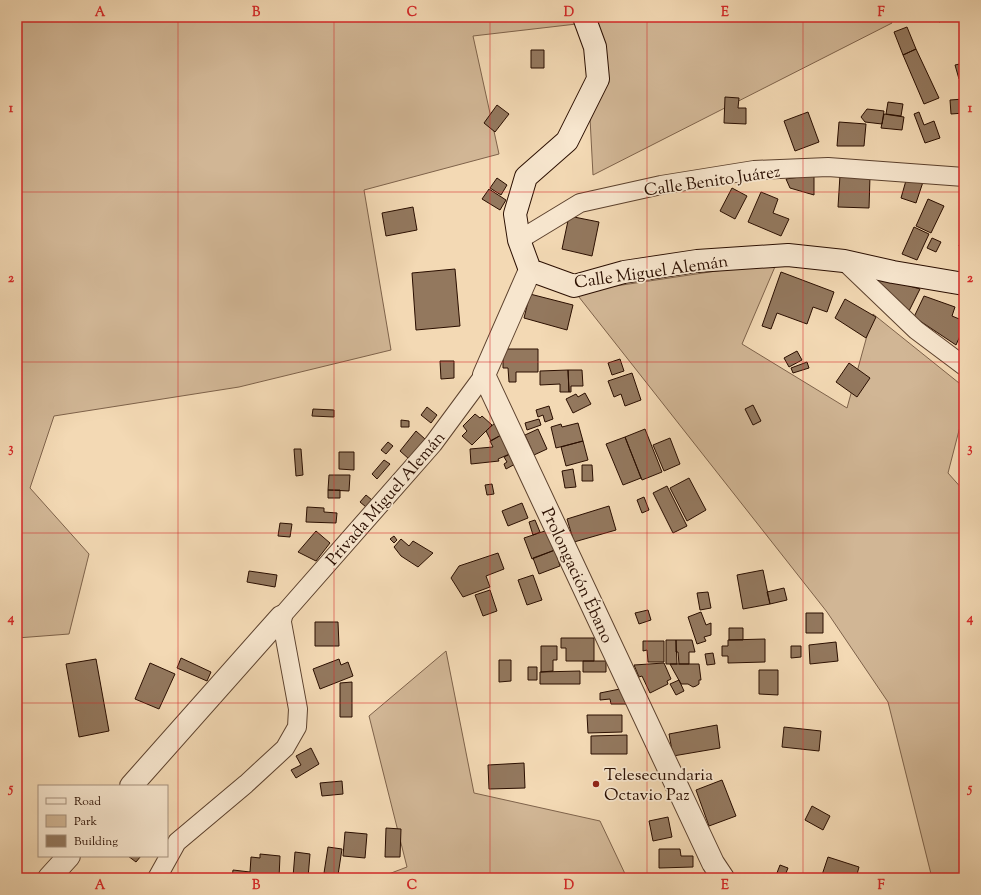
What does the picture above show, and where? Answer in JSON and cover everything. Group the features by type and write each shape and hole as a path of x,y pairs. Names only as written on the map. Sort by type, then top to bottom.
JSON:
{"street":[{"path":"484,375 530,270 519,240 515,214 526,177 567,141 598,79 595,47 584,17"},
{"name":"Calle Benito Juárez","path":"519,240 580,203 661,185 754,170 828,167 964,177"},
{"name":"Calle Miguel Alemán","path":"530,270 574,286 624,272 697,261 788,255 844,261 892,272 964,284"},
{"path":"844,261 916,330 964,366"},
{"name":"Privada Miguel Alemán","path":"282,617 433,444 484,375"},
{"name":"Prolongación Ébano","path":"484,375 706,849 723,878"},
{"path":"132,785 282,617"},
{"path":"157,878 177,842 246,784 285,748 297,727 298,708 282,617"},
{"path":"49,878 68,857"}],"green space":[{"path":"17,17 889,17 892,23 593,175 585,23 473,36 499,154 364,190 391,350 239,387 54,416 30,488 89,554 69,634 17,638"},
{"path":"777,262 742,344 847,408 873,314 964,387 964,411 948,473 964,491 964,878 932,878 888,702 827,612 575,292"},
{"path":"446,651 474,793 600,821 627,878 378,878 407,867 369,716"}],"building":[{"path":"937,17 950,17 939,22"},
{"path":"907,27 916,49 903,55 894,32"},
{"path":"916,49 939,98 924,104 903,55"},
{"path":"531,50 544,50 544,68 531,68"},
{"path":"964,63 964,78 959,79 955,65"},
{"path":"725,97 739,98 738,108 746,108 746,124 724,123"},
{"path":"964,99 964,113 951,114 950,100"},
{"path":"888,102 903,104 901,116 886,114"},
{"path":"497,105 509,114 495,132 484,123"},
{"path":"867,109 884,111 882,124 865,122 861,117"},
{"path":"808,112 819,142 795,151 784,121"},
{"path":"919,112 924,125 934,121 940,138 925,143 914,114"},
{"path":"884,114 904,117 902,130 881,128"},
{"path":"839,122 866,124 864,146 837,146"},
{"path":"814,175 814,195 790,188 786,179"},
{"path":"840,175 870,176 869,208 838,207"},
{"path":"907,177 923,182 916,203 901,198"},
{"path":"497,178 507,185 501,195 490,188"},
{"path":"732,188 747,196 735,219 720,211"},
{"path":"489,189 506,200 500,210 482,199"},
{"path":"761,192 778,199 773,213 789,219 781,236 748,222"},
{"path":"928,199 944,206 931,233 916,226"},
{"path":"413,207 417,230 386,236 382,213"},
{"path":"569,216 599,222 592,256 562,249"},
{"path":"914,227 929,234 917,260 902,254"},
{"path":"964,233 964,248 959,246"},
{"path":"932,238 941,242 936,252 927,248"},
{"path":"455,269 460,326 416,330 412,273"},
{"path":"781,272 834,292 827,312 813,307 807,324 777,313 771,329 762,326"},
{"path":"878,277 920,289 908,313 874,283"},
{"path":"530,294 573,305 567,330 524,318"},
{"path":"924,296 955,307 952,316 964,321 964,327 956,345 914,317"},
{"path":"845,299 876,317 866,338 835,318"},
{"path":"503,349 538,349 538,372 516,372 516,382 509,382 508,368 503,368"},
{"path":"797,351 802,360 789,367 784,358"},
{"path":"620,359 624,371 612,375 608,363"},
{"path":"440,361 454,361 454,378 441,379"},
{"path":"807,362 809,368 793,373 791,368"},
{"path":"849,363 870,378 857,397 836,382"},
{"path":"568,370 582,370 583,386 571,386 571,392 569,392"},
{"path":"568,370 569,392 560,392 560,384 540,385 540,371"},
{"path":"632,373 641,400 625,406 621,394 614,397 608,381"},
{"path":"585,393 591,404 573,413 566,399 576,394 578,397"},
{"path":"753,405 761,421 753,425 745,409"},
{"path":"549,406 553,419 545,422 543,415 538,417 536,410"},
{"path":"427,407 437,415 431,423 421,415"},
{"path":"313,409 334,410 334,417 312,416"},
{"path":"475,414 480,418 482,416 492,425 472,445 462,436 467,431 463,426"},
{"path":"539,419 541,425 527,430 525,423"},
{"path":"401,420 409,421 409,427 401,427"},
{"path":"496,422 503,434 491,441 486,431"},
{"path":"578,423 583,441 556,448 551,427 561,424 562,427"},
{"path":"538,429 547,449 534,455 525,435"},
{"path":"645,429 662,472 642,480 625,437"},
{"path":"416,431 425,439 409,459 400,451"},
{"path":"503,434 512,453 498,459 499,461 471,464 470,449 493,447 490,441"},
{"path":"625,437 641,478 623,485 606,444"},
{"path":"670,438 680,464 664,471 653,445"},
{"path":"583,441 588,460 566,466 561,447"},
{"path":"388,442 393,446 386,454 381,450"},
{"path":"294,449 301,449 303,475 296,476"},
{"path":"339,452 354,452 354,470 339,469"},
{"path":"512,453 517,463 506,469 504,464 507,462 504,457"},
{"path":"384,460 390,464 377,479 372,474"},
{"path":"582,465 592,465 593,481 582,481"},
{"path":"573,469 576,487 565,488 562,471"},
{"path":"329,475 350,475 349,491 328,490"},
{"path":"689,478 706,510 687,521 670,488"},
{"path":"492,484 494,494 487,495 485,485"},
{"path":"667,486 687,526 673,533 653,493"},
{"path":"328,490 340,490 340,498 328,498"},
{"path":"366,495 372,500 366,507 360,502"},
{"path":"644,497 649,510 642,513 637,500"},
{"path":"522,503 528,518 508,526 502,511"},
{"path":"609,506 616,530 574,542 567,519"},
{"path":"307,507 324,508 324,512 337,513 336,523 306,522"},
{"path":"535,520 540,532 533,535 529,522"},
{"path":"280,523 292,524 290,537 278,536"},
{"path":"548,530 555,550 532,559 524,538"},
{"path":"316,531 330,543 316,561 298,552"},
{"path":"394,536 397,540 394,543 390,539"},
{"path":"401,539 409,546 413,541 433,553 418,567 401,556 394,547"},
{"path":"555,550 560,566 539,574 533,558"},
{"path":"498,553 504,569 486,576 490,587 463,597 451,578 459,566"},
{"path":"763,570 770,604 743,609 737,575"},
{"path":"249,571 277,575 275,587 247,582"},
{"path":"533,575 542,600 527,605 518,580"},
{"path":"784,588 787,600 770,604 767,592"},
{"path":"490,590 497,611 483,616 475,595"},
{"path":"708,592 711,608 700,610 697,593"},
{"path":"648,610 651,620 639,624 635,613"},
{"path":"701,612 706,625 711,623 711,635 704,637 706,641 697,644 688,617"},
{"path":"806,613 823,613 823,633 806,633"},
{"path":"315,622 338,622 339,646 315,646"},
{"path":"729,628 743,628 743,640 729,640"},
{"path":"561,638 594,638 594,661 566,661 566,648 561,648"},
{"path":"765,639 765,662 728,663 728,656 722,656 722,646 728,646 728,640"},
{"path":"666,640 676,640 677,664 666,664"},
{"path":"676,640 692,640 695,652 689,652 689,664 679,664 678,652 676,652"},
{"path":"643,641 664,641 664,662 648,662 647,650 643,651"},
{"path":"836,642 838,661 810,664 809,645"},
{"path":"541,646 557,646 557,660 553,660 553,671 541,672"},
{"path":"791,646 801,646 801,657 791,658"},
{"path":"713,653 715,664 707,665 705,654"},
{"path":"181,658 211,672 207,681 177,668"},
{"path":"96,659 109,731 79,737 66,664"},
{"path":"339,659 341,665 348,662 353,676 320,689 313,669"},
{"path":"499,660 511,660 511,681 499,682"},
{"path":"583,661 606,661 606,672 583,672"},
{"path":"150,663 175,674 159,709 135,699"},
{"path":"664,663 671,679 667,681 668,684 650,693 642,676 639,677 634,665"},
{"path":"670,664 699,664 701,680 699,680 699,684 693,687 688,684 681,684"},
{"path":"528,667 537,667 537,680 528,680"},
{"path":"759,670 778,670 778,695 759,694"},
{"path":"580,671 580,684 540,684 540,672"},
{"path":"679,680 684,691 676,695 670,684"},
{"path":"352,682 352,717 340,717 340,683"},
{"path":"620,689 626,704 611,704 610,699 600,700 600,693"},
{"path":"587,715 622,715 622,732 588,733"},
{"path":"717,725 720,748 673,756 669,734"},
{"path":"784,727 821,731 819,751 782,747"},
{"path":"627,735 627,754 591,754 591,736"},
{"path":"311,748 319,764 296,778 291,770 301,765 296,756"},
{"path":"524,763 525,788 489,789 488,765"},
{"path":"722,780 736,816 709,826 696,790"},
{"path":"342,781 343,794 322,796 320,783"},
{"path":"812,806 830,816 823,830 805,820"},
{"path":"668,817 672,837 653,841 649,821"},
{"path":"386,828 401,829 400,857 385,857"},
{"path":"345,832 367,834 365,858 343,856"},
{"path":"328,847 342,849 338,875 324,873"},
{"path":"659,849 680,849 681,856 693,856 693,867 659,868"},
{"path":"295,852 310,854 308,878 293,877"},
{"path":"260,854 280,856 279,878 232,878 233,870 250,872 251,857 260,858"},
{"path":"129,857 140,857 136,862"},
{"path":"828,857 859,867 856,878 821,878"},
{"path":"780,865 788,868 784,878 775,878"}],"place":[{"name":"Telesecundaria Octavio Paz","path":"596,784"}]}
